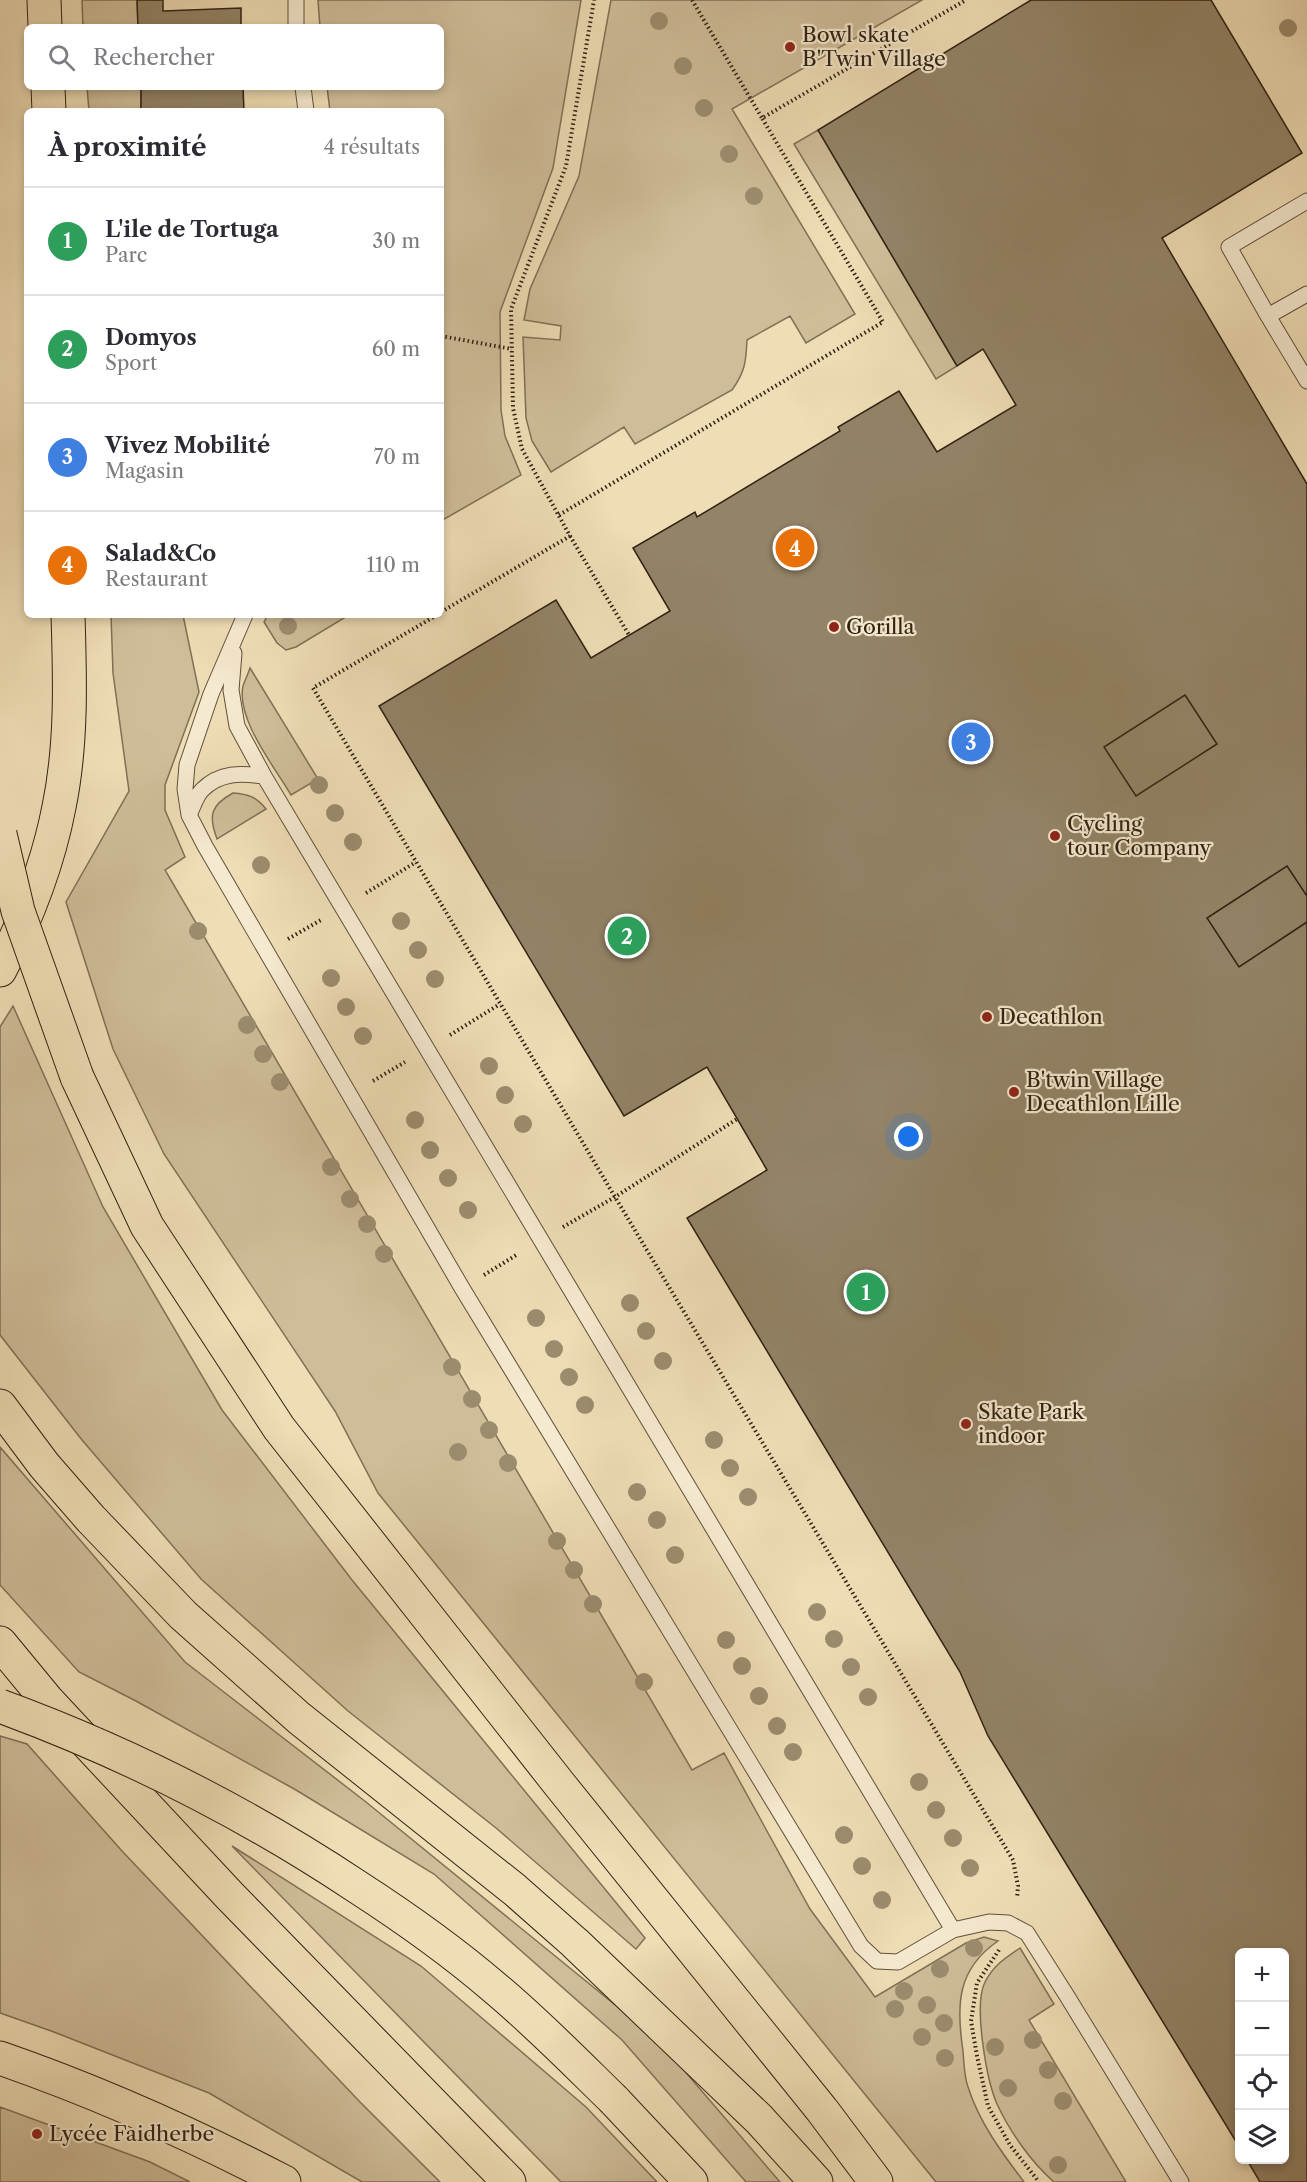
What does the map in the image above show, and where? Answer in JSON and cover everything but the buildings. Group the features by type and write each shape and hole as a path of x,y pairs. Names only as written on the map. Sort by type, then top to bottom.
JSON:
{"highway":[{"path":"44,0 45,24"},
{"path":"48,90 49,108"},
{"path":"0,970 33,900 60,806 69,699 68,618"},
{"path":"0,834 18,912 77,1077 147,1226 279,1428 568,1794 822,2110 876,2182"},
{"path":"0,1406 44,1465 91,1519 183,1615 299,1718 515,1890 568,1937 759,2120 816,2182"},
{"path":"0,1643 47,1700 230,1896 509,2182"},
{"path":"0,1706 57,1727 184,1784 259,1825 388,1907 495,1988 614,2100 691,2182"},
{"path":"0,2058 166,2124 284,2182"}],"lane":[{"path":"296,0 296,24"},
{"path":"303,90 306,108"},
{"path":"1307,201 1229,247 1307,381"},
{"path":"1268,316 1307,294"},
{"path":"243,618 211,694 187,765 185,789 189,815 462,1288 861,1946 877,1961 898,1962 953,1930 989,1922 1008,1923 1027,1933 1181,2182"},
{"path":"234,641 231,690 237,726 264,776 953,1930"},
{"path":"189,815 201,791 217,780 239,773 264,776"}],"path":[{"path":"594,0 566,166 511,309 513,408 522,449 629,635"},
{"path":"559,515 883,322 692,0"},
{"path":"762,118 966,0"},
{"path":"444,337 512,349"},
{"path":"444,610 570,536"},
{"path":"432,618 313,688 1013,1860 1018,1886 1013,1925 977,1983 971,2021 988,2106 1010,2145 1039,2182"},
{"path":"462,1288 615,1197 737,1119"}],"shaded area":[{"path":"82,0 137,0 138,24 83,24"},
{"path":"318,0 581,0 553,168 500,312 501,410 505,436 521,475 444,519 444,108 330,108 327,90 444,90 444,24 320,24"},
{"path":"611,0 922,0 732,109 855,314 806,343 790,316 747,340 744,366 732,390 635,444 624,427 551,472 532,441 526,418 523,337 560,340 561,326 524,320 530,289 579,176"},
{"path":"87,90 141,90 141,108 89,108"},
{"path":"818,130 957,366 936,379 794,144"},
{"path":"111,618 184,618 199,692 165,785 165,810 185,857 165,870 692,1770 724,1753 810,1909 875,1997 966,1943 984,1937 998,1941 974,1964 963,1989 960,2018 964,2069 973,2100 985,2125 1024,2182 936,2182 378,1493 335,1411 164,1154 113,1049 66,902 129,791 113,673"},
{"path":"266,618 344,618 296,647 286,650 277,643 264,622"},
{"path":"250,668 318,779 291,795 258,742 245,713 242,699 243,686"},
{"path":"233,793 252,797 266,809 217,839 213,812 220,802"},
{"path":"13,1006 103,1207 222,1410 352,1580 645,1938 636,1949 496,1828 348,1711 201,1579 82,1440 0,1335 0,1027"},
{"path":"0,1447 185,1662 366,1802 657,2039 780,2182 746,2182 622,2040 434,1874 296,1790 79,1672 0,1585"},
{"path":"0,1736 27,1744 122,1851 360,2102 440,2182 362,2182 209,2093 0,2013"},
{"path":"232,1846 421,1966 586,2107 657,2182 561,2182"},
{"path":"1020,1948 1054,2004 1029,2020 1126,2182 1054,2182 1022,2146 997,2104 989,2079 983,2043 980,2008 982,1993 985,1982 992,1971"},
{"name":"Lycée Faidherbe","path":"0,2107 150,2162 190,2182 0,2182"}],"place":[{"name":"Bowl skate B'Twin Village","path":"790,47"},
{"name":"Salad&Co","path":"795,548"},
{"name":"Gorilla","path":"834,627"},
{"name":"Vivez Mobilité","path":"971,742"},
{"name":"Cycling tour Company","path":"1055,836"},
{"name":"Domyos","path":"627,936"},
{"name":"Decathlon","path":"987,1017"},
{"name":"B'twin Village Decathlon Lille","path":"1014,1092"},
{"name":"L'ile de Tortuga","path":"866,1292"},
{"name":"Skate Park indoor","path":"966,1424"},
{"name":"Lycée Faidherbe","path":"37,2134"}]}
